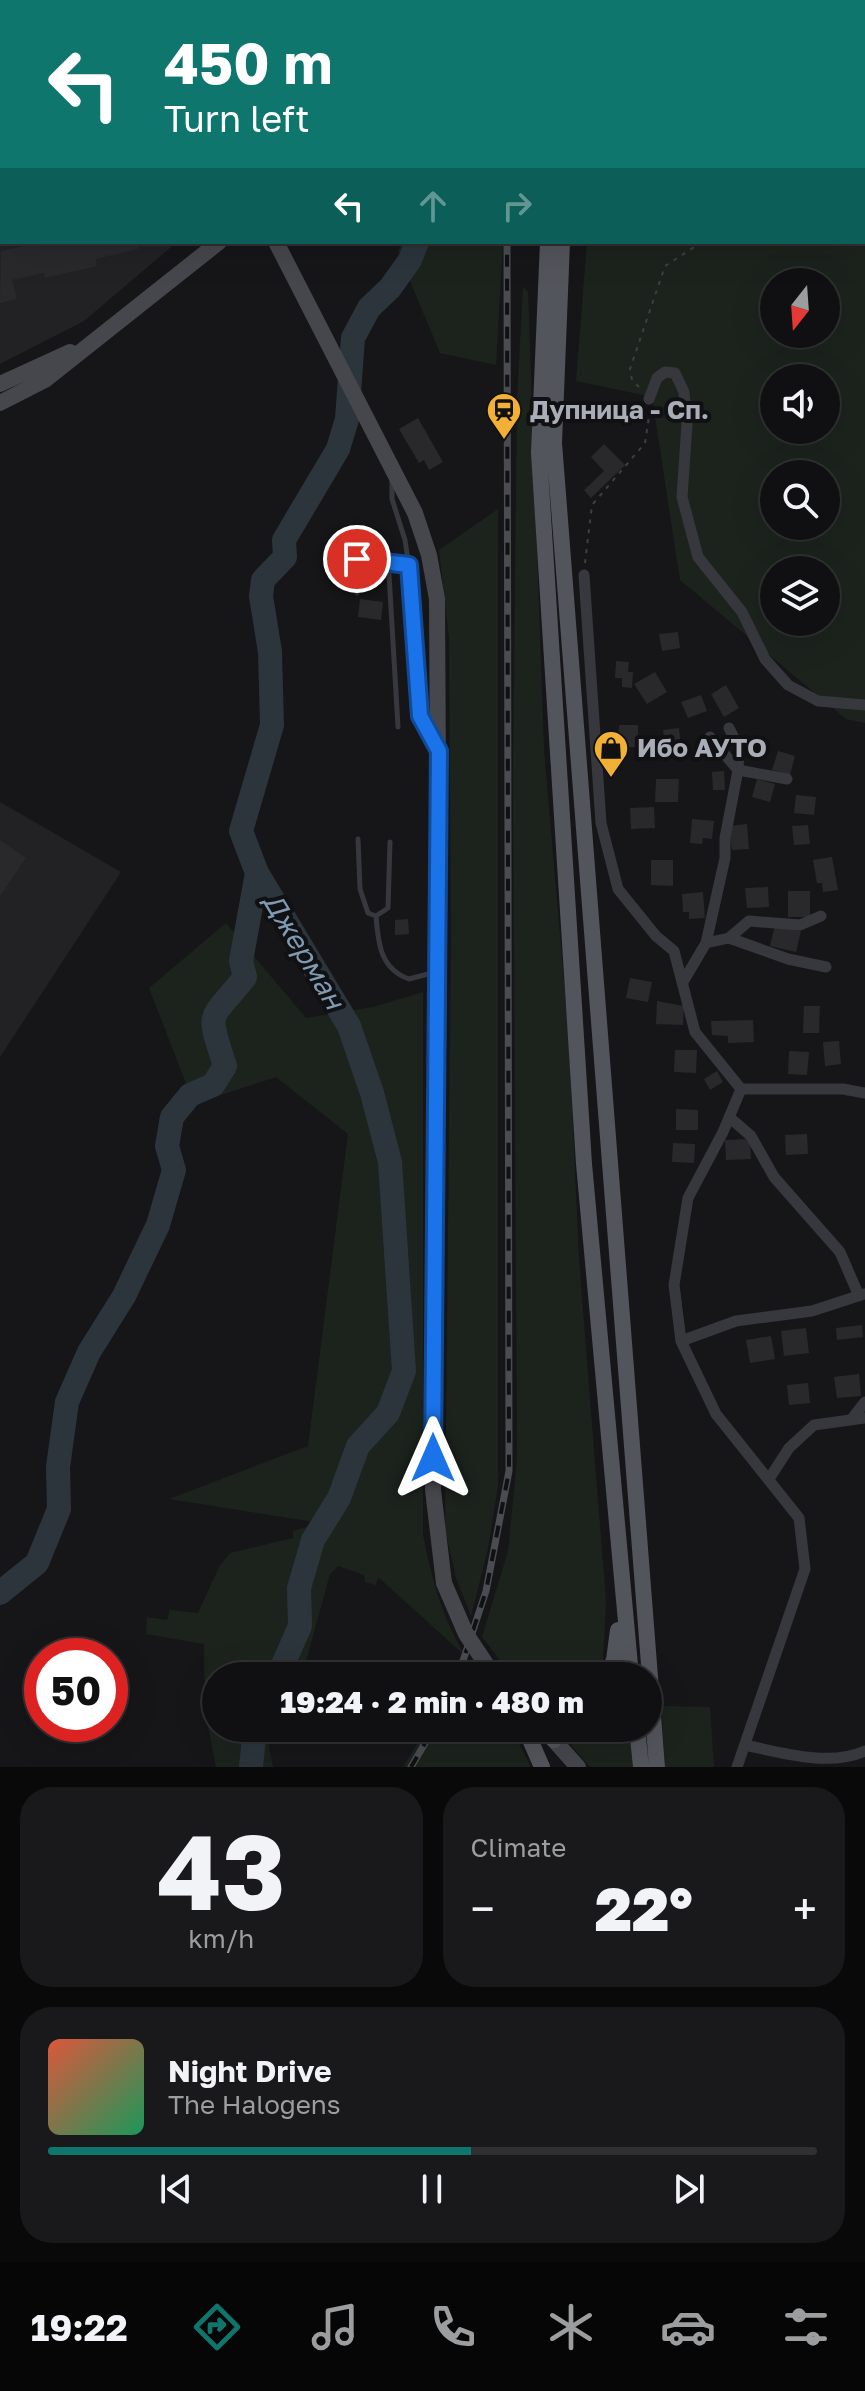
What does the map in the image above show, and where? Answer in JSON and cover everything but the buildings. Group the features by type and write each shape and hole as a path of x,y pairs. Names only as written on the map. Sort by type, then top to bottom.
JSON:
{"main road":[{"path":"0,403 45,380 217,244"},
{"path":"277,244 390,462 429,555 437,599 439,963 433,1490 444,1583 466,1634 485,1662"},
{"path":"548,244 539,453 584,1164 630,1662"},
{"path":"562,244 554,443 657,1767"},
{"path":"0,384 101,338"},
{"path":"612,1662 618,1646 620,1564"},
{"path":"531,1742 542,1767"},
{"path":"558,1742 578,1767"},
{"path":"638,1742 641,1767"}],"street":[{"path":"649,399 657,378 665,372 675,373 684,392 687,424 682,497 698,557 742,612 765,659 802,694 818,701 865,705"},
{"path":"584,575 601,823 618,889 656,936 674,951 695,1032 741,1089"},
{"path":"683,982 706,943 725,858 725,838 739,748 729,728"},
{"path":"710,737 738,770 787,779"},
{"path":"706,943 729,938 749,921 770,913"},
{"path":"749,921 800,925 821,916"},
{"path":"729,938 788,959 826,967"},
{"path":"741,1089 843,1089 865,1093"},
{"path":"737,1767 805,1569 799,1518 716,1414 681,1341 674,1285 688,1198 741,1089"},
{"path":"681,1341 736,1321 812,1311 862,1295 840,1252 774,1177 751,1136 729,1117"},
{"path":"851,1420 865,1402"},
{"path":"769,1479 789,1448 814,1425 865,1418"},
{"path":"745,1745 790,1754 849,1759 865,1751"}],"lane":[{"path":"390,462 392,499 409,565 420,716 439,751"},
{"path":"357,593 360,565 355,541 370,536 378,540 386,561 398,727"},
{"path":"357,559 409,565"},
{"path":"358,839 363,907 376,916"},
{"path":"376,916 388,908 391,898 390,842"},
{"path":"376,916 378,948 395,971 409,979 419,977 439,963"}],"path":[{"path":"584,575 592,505 645,443 651,423 649,399 632,380 630,369 657,281 665,266 699,244"}],"shaded area":[{"path":"0,244 175,244 84,321 0,364"},
{"path":"401,244 503,244 496,365 440,353 398,252"},
{"path":"587,244 865,244 865,723 846,719 680,580 652,397 576,381"},
{"path":"523,287 528,292 544,750 569,1040 579,1260 606,1601 601,1662 501,1662 482,1637 508,1551 517,1460 513,779 517,398"},
{"path":"498,509 498,1486 488,1549 471,1616 456,1578 445,1529 451,941 449,638 439,550"},
{"path":"0,802 121,872 0,1057"},
{"path":"226,923 306,1018 373,1007 423,992 423,1535 443,1609 469,1662 459,1662 462,1653 378,1577 376,1585 365,1582 364,1575 338,1566 330,1574 306,1662 204,1662 204,1644 146,1634 147,1617 167,1620 170,1610 198,1613 219,1567 230,1553 293,1538 293,1531 321,1523 169,1499 308,1446 348,1134 276,1077 194,1104 149,988"},
{"path":"662,1706 710,1707 714,1767 665,1767"},
{"path":"211,1742 271,1742 273,1767 216,1767"},
{"path":"418,1742 518,1742 531,1767 403,1767"},
{"path":"568,1742 630,1742 633,1767 590,1767"}],"waterway":[{"name":"Джерман","path":"284,1662 300,1626 299,1588 313,1540 339,1498 358,1446 388,1413 404,1371 390,1162 372,1093 349,1026 257,873 241,831 272,725 270,652 261,596 263,580 285,557 284,540 338,449 347,419 353,338 369,308 390,288 410,260 416,244"},
{"path":"0,1593 37,1563 59,1509 58,1467 67,1402 89,1352 124,1296 158,1225 174,1170 167,1146 172,1117 190,1095 213,1085 225,1066 215,1034 214,1017 245,977 241,961 257,873"},
{"name":"Джерман","path":"251,1767 254,1742"}],"railway":[{"path":"463,1662 486,1591 509,1471 507,244"},
{"path":"411,1767 426,1742"}],"place":[{"name":"Дупница - Сп.","path":"504,441"},
{"name":"Ибо АУТО","path":"611,779"}],"route":[{"path":"357,559 409,565 420,716 439,751 433,1458"}]}
